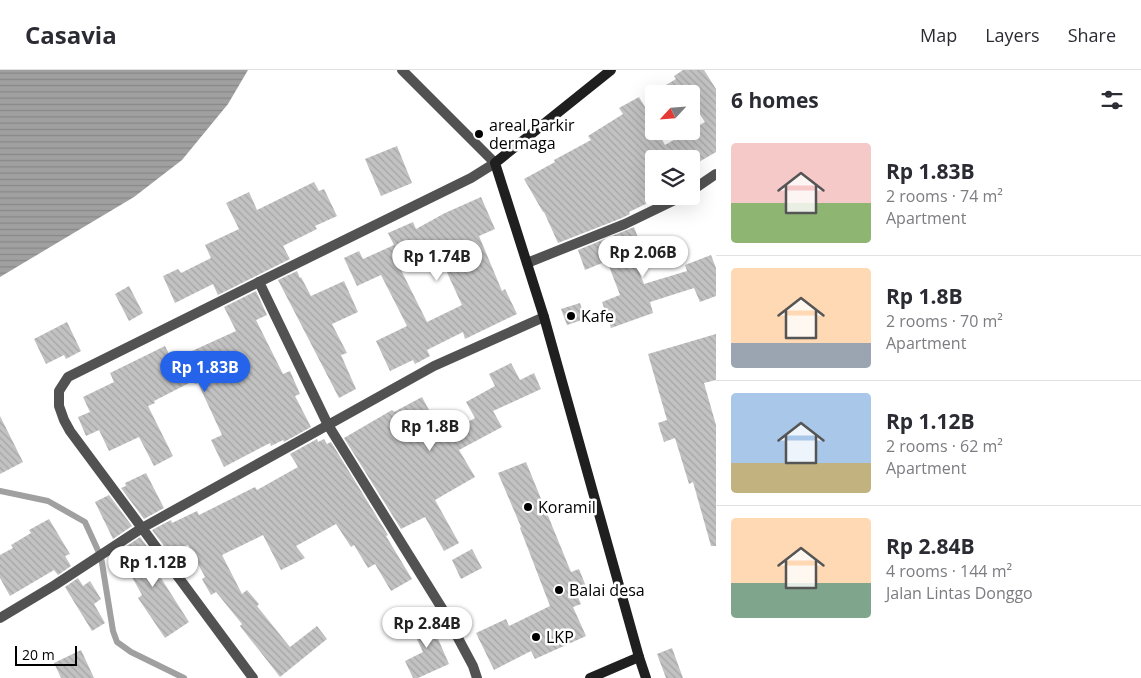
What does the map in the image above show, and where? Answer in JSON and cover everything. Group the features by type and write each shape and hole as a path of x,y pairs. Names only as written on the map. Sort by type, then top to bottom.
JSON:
{"main road":[{"path":"612,70 495,163 544,318 646,678"},
{"path":"590,678 639,657"}],"street":[{"path":"252,678 70,431 58,406 59,391 68,378 471,178 495,163 402,70"},
{"path":"700,185 716,174"},
{"path":"527,263 625,224 664,205"},
{"path":"259,282 328,425 443,610 473,666 477,678"},
{"path":"0,618 55,585 142,528 434,366 544,318"}],"shaded area":[{"path":"0,70 248,70 228,104 182,160 134,197 0,277"}],"building":[{"path":"683,70 704,70 716,89 716,152 700,161 700,150 645,150 645,204 629,212 630,214 622,218 558,243 544,212 524,179 591,140 588,136 623,114 619,108 639,97 645,107 645,140 662,140 665,145 674,140 700,140 700,125 705,122 700,114 700,85 666,85 676,79 674,76"},
{"path":"397,146 412,183 381,196 365,159"},
{"path":"314,182 319,191 324,189 337,216 315,226 317,229 283,246 290,259 218,295 213,284 175,303 163,276 178,269 181,273 211,258 205,245 239,229 226,203 249,192 257,210"},
{"path":"481,197 495,229 479,236 502,291 505,289 517,314 465,339 463,332 427,350 430,356 415,364 413,360 390,371 376,341 407,326 381,275 357,286 344,258 359,251 363,259 394,245 388,233 413,222 416,229 445,213","holes":["438,253 462,305 427,322 401,270"]},
{"path":"634,227 643,251 632,255 644,284 687,271 685,265 711,255 716,268 716,296 700,302 694,288 650,302 653,313 611,328 602,302 620,295 607,261 585,270 578,250"},
{"path":"297,271 311,296 344,281 358,312 332,324 347,353 341,355 356,389 339,398 278,280"},
{"path":"129,286 143,313 129,321 115,294"},
{"path":"256,291 267,315 256,320 283,374 290,371 300,394 295,396 311,427 284,442 283,440 271,446 270,443 224,467 211,440 222,435 198,383 195,384 193,381 148,406 173,456 154,466 139,437 109,451 99,430 86,436 78,417 90,412 83,397 114,382 110,373 165,346 172,360 236,331 224,307"},
{"path":"580,303 585,319 567,325 561,309"},
{"path":"67,322 81,351 66,359 64,355 46,364 34,339"},
{"path":"716,334 716,380 704,383 716,425 716,546 711,546 693,482 689,484 675,438 664,442 658,423 667,420 648,354"},
{"path":"511,363 520,380 534,373 541,389 493,411 502,427 459,450 475,477 435,500 459,543 444,551 425,517 401,529 344,438 392,410 394,412 422,397 443,436 475,418 466,402 495,386 489,374"},
{"path":"0,416 23,462 0,474"},
{"path":"317,439 318,442 324,439 327,444 331,442 388,535 386,536 412,579 391,591 375,564 368,568 354,545 351,547 336,524 296,546 305,558 281,570 263,535 222,555 242,594 247,590 259,604 257,606 290,647 317,626 327,639 280,677 240,626 242,624 216,592 211,595 202,579 205,577 188,545 170,554 152,530 171,520 172,523 197,511 199,515 255,487 257,490 298,467 290,454"},
{"path":"526,462 571,572 579,569 587,589 576,593 581,604 573,607 586,636 535,659 531,651 494,670 476,633 506,619 509,626 550,606 521,527 498,473"},
{"path":"146,473 164,508 144,519 121,488 126,486 125,483"},
{"path":"109,495 132,526 113,539 95,502"},
{"path":"49,519 70,554 65,556 71,566 58,575 54,570 10,596 0,578 0,555 13,548 11,545 31,533 29,530"},
{"path":"140,537 158,561 152,564 189,622 165,638 138,598 142,595 118,552"},
{"path":"472,549 482,568 461,579 452,560"},
{"path":"78,578 83,586 90,581 101,599 94,604 105,623 92,631 65,587"},
{"path":"430,615 438,630 435,632 449,664 418,678 413,678 405,661 423,652 410,625"},
{"path":"672,648 683,678 666,678 657,654"},
{"path":"81,650 94,678 61,678 54,663"}],"waterway":[{"path":"0,491 48,501 85,522 101,557 113,631 117,642 131,652 184,678"}],"place":[{"name":"areal Parkir dermaga","path":"479,134"},
{"name":"Kafe","path":"571,316"},
{"name":"Koramil","path":"528,507"},
{"name":"Balai desa","path":"559,590"},
{"name":"LKP","path":"536,637"}]}
